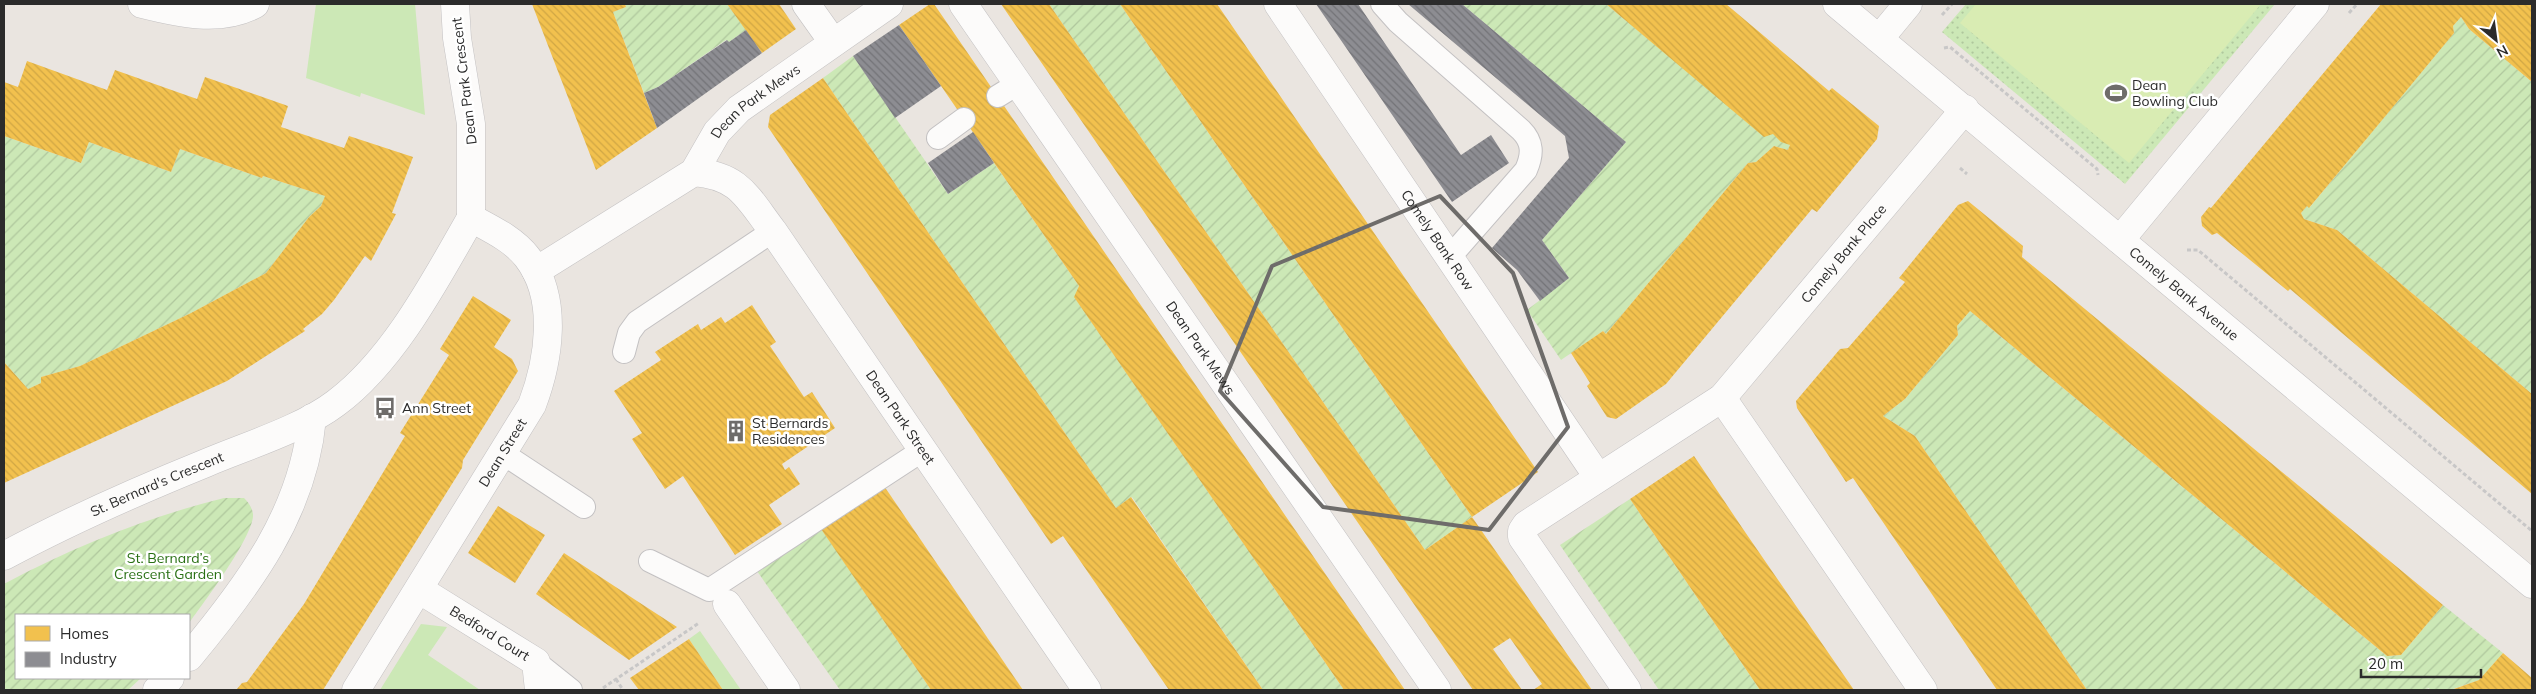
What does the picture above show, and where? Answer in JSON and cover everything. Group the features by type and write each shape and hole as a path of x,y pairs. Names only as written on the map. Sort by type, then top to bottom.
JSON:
{"street":[{"path":"142,4 208,15 234,12 255,4"},
{"name":"Dean Park Crescent","path":"455,4 457,38 471,124 471,218"},
{"path":"806,4 833,42"},
{"name":"Dean Park Mews","path":"694,172 717,132 735,113 889,4"},
{"name":"Dean Park Mews","path":"963,4 1008,90 1437,690"},
{"name":"Comely Bank Row","path":"1278,4 1598,477"},
{"name":"Comely Bank Avenue","path":"1837,4 1966,109 2532,584"},
{"path":"1879,39 1908,4"},
{"path":"2120,240 2315,4"},
{"name":"Comely Bank Place","path":"1627,690 1522,537 1522,531 1526,525 1598,477 1722,398 1966,109"},
{"path":"536,271 694,172"},
{"name":"Dean Park Street","path":"694,172 724,177 739,188 773,231 1087,690"},
{"name":"Dean Street","path":"356,690 420,590 532,404 542,378 548,324 545,296 536,271 517,246 503,235 471,218"},
{"name":"St. Bernard's Crescent","path":"4,556 159,482 312,418 337,403 367,374 422,303 471,218"},
{"path":"1722,398 1923,690"},
{"path":"190,656 253,573 284,518 294,498 307,459 312,418"},
{"name":"Bedford Court","path":"420,590 536,662 539,690"},
{"path":"727,604 786,690"},
{"path":"157,690 169,679"}],"lane":[{"path":"1382,4 1398,22 1521,130 1531,145 1532,154 1526,170 1449,258"},
{"path":"938,138 964,120"},
{"path":"624,352 628,333 637,322 773,231"},
{"path":"650,561 709,590 923,450"},
{"path":"502,453 584,507"},
{"path":"536,662 571,690"}],"path":[{"path":"1941,16 1952,4"},
{"path":"1939,49 1950,47 2097,169 2100,181"},
{"path":"2178,245 2186,251 2198,250 2532,531"},
{"path":"600,690 727,604"},
{"path":"616,680 623,690"}],"highlighted area":[{"path":"1440,196 1513,273 1568,427 1489,530 1323,507 1220,391 1272,266"}],"green space":[{"path":"316,4 415,4 425,115 361,93 360,97 306,78"},
{"path":"625,4 727,4 746,30 729,42 726,40 658,87 644,93 613,12 626,7"},
{"path":"1049,4 1120,4 1472,517 1425,550"},
{"path":"1462,4 1606,4 1677,63 1790,145 1788,150 1774,146 1756,162 1748,163 1606,334 1603,331 1561,360 1527,310 1569,278 1542,240 1626,142"},
{"name":"Dean Bowling Club","path":"1966,4 2275,4 2125,184 1942,32"},
{"name":"Dean Bowling Club","path":"1976,4 2261,4 2129,163 1960,23"},
{"path":"2461,17 2469,29 2532,82 2532,394 2337,230 2304,219 2301,213 2307,206 2310,207 2454,33 2453,26"},
{"path":"853,56 948,194 994,163 1079,286 1075,298 1344,690 1263,690 1132,497 1116,508 823,78"},
{"path":"4,136 81,163 89,142 171,172 180,149 262,178 263,176 325,196 321,206 309,217 266,273 191,313 80,366 41,377 41,383 28,389 4,362"},
{"path":"1970,311 2387,656 2401,655 2443,605 2503,653 2479,680 2450,690 2430,690 2429,688 2422,690 2087,690 1915,436 1883,416 1905,399 1958,335 1957,326"},
{"name":"St. Bernard’s Crescent Garden","path":"224,498 244,498 250,505 253,514 246,537 227,569 190,622 190,614 15,614 15,679 140,679 128,690 4,690 4,584 30,570 111,534"},
{"path":"1630,499 1760,690 1659,690 1560,545"},
{"path":"821,528 931,690 840,690 757,571"},
{"path":"421,624 447,627 428,655 480,690 380,690"},
{"path":"700,631 741,690 723,690 689,639"}],"building: Homes":[{"path":"532,4 625,4 626,7 613,12 657,128 596,170"},
{"path":"727,4 779,4 796,29 762,53"},
{"path":"930,4 934,4 1405,690 1344,690 1074,297 1079,286 899,25"},
{"path":"1001,4 1049,4 1425,550 1472,517 1592,690 1533,690 1542,684 1510,638 1493,649 1522,690 1473,690"},
{"path":"1120,4 1217,4 1538,472 1472,517"},
{"path":"1606,4 1726,4 1829,91 1832,88 1879,126 1877,139 1817,212 1812,209 1666,384 1616,419 1607,417 1587,386 1590,383 1571,353 1603,331 1606,334 1748,163 1756,162 1774,146 1788,150 1790,145 1781,142 1773,134 1764,137"},
{"path":"2381,4 2532,4 2532,82 2469,29 2461,17 2453,26 2454,33 2309,208 2307,206 2301,213 2304,219 2337,230 2532,394 2532,494 2290,289 2288,291 2217,233 2212,235 2202,226 2201,217 2209,207 2211,208"},
{"path":"27,61 107,90 115,70 197,99 205,77 288,106 281,127 344,148 349,136 413,157 392,213 396,214 371,261 365,256 334,300 322,314 303,329 305,331 227,381 4,483 4,362 28,389 41,383 41,377 80,366 191,313 266,273 309,217 321,206 325,196 263,176 262,178 180,149 171,172 89,142 81,163 4,136 4,82 18,87"},
{"path":"823,78 1116,508 1131,497 1263,690 1169,690 1063,536 1051,544 768,127 770,115"},
{"path":"1968,201 2023,246 2022,257 2443,605 2401,655 2387,656 1970,311 1957,326 1958,335 1905,399 1883,416 1915,436 2087,690 1997,690 1853,478 1846,482 1797,408 1796,401 1840,349 1848,348 1905,282 1899,278 1958,205"},
{"path":"473,296 511,320 494,347 512,359 518,371 463,460 462,468 323,690 236,690 242,683 247,682 304,604 405,436 400,433 449,355 440,349"},
{"name":"St Bernards Residences","path":"752,305 776,342 770,346 804,397 812,392 835,428 782,464 785,470 789,467 800,484 769,505 782,524 735,555 683,476 665,489 632,439 642,433 614,391 661,360 655,352 698,324 701,330 721,317 725,323"},
{"path":"1694,456 1854,690 1760,690 1630,499"},
{"path":"882,483 1023,690 931,690 819,526"},
{"path":"498,506 545,535 515,583 468,553"},
{"path":"564,553 677,627 629,660 536,594"},
{"path":"689,639 723,690 639,690 630,678"},
{"path":"2503,653 2532,678 2532,690 2451,690 2479,680"}],"building: Industry":[{"path":"1316,4 1358,4 1461,155 1491,135 1509,163 1452,202"},
{"path":"1408,4 1462,4 1626,142 1542,240 1569,278 1540,301 1517,270 1492,248 1569,158 1565,136"},
{"path":"899,25 941,86 895,118 853,56"},
{"path":"746,30 762,53 657,128 644,93 658,87 727,40 729,42"},
{"path":"973,132 994,163 948,194 928,163"}],"place":[{"name":"Dean Bowling Club","path":"2116,93"},
{"name":"Ann Street","path":"385,408"},
{"name":"St Bernards Residences","path":"736,431"}]}
